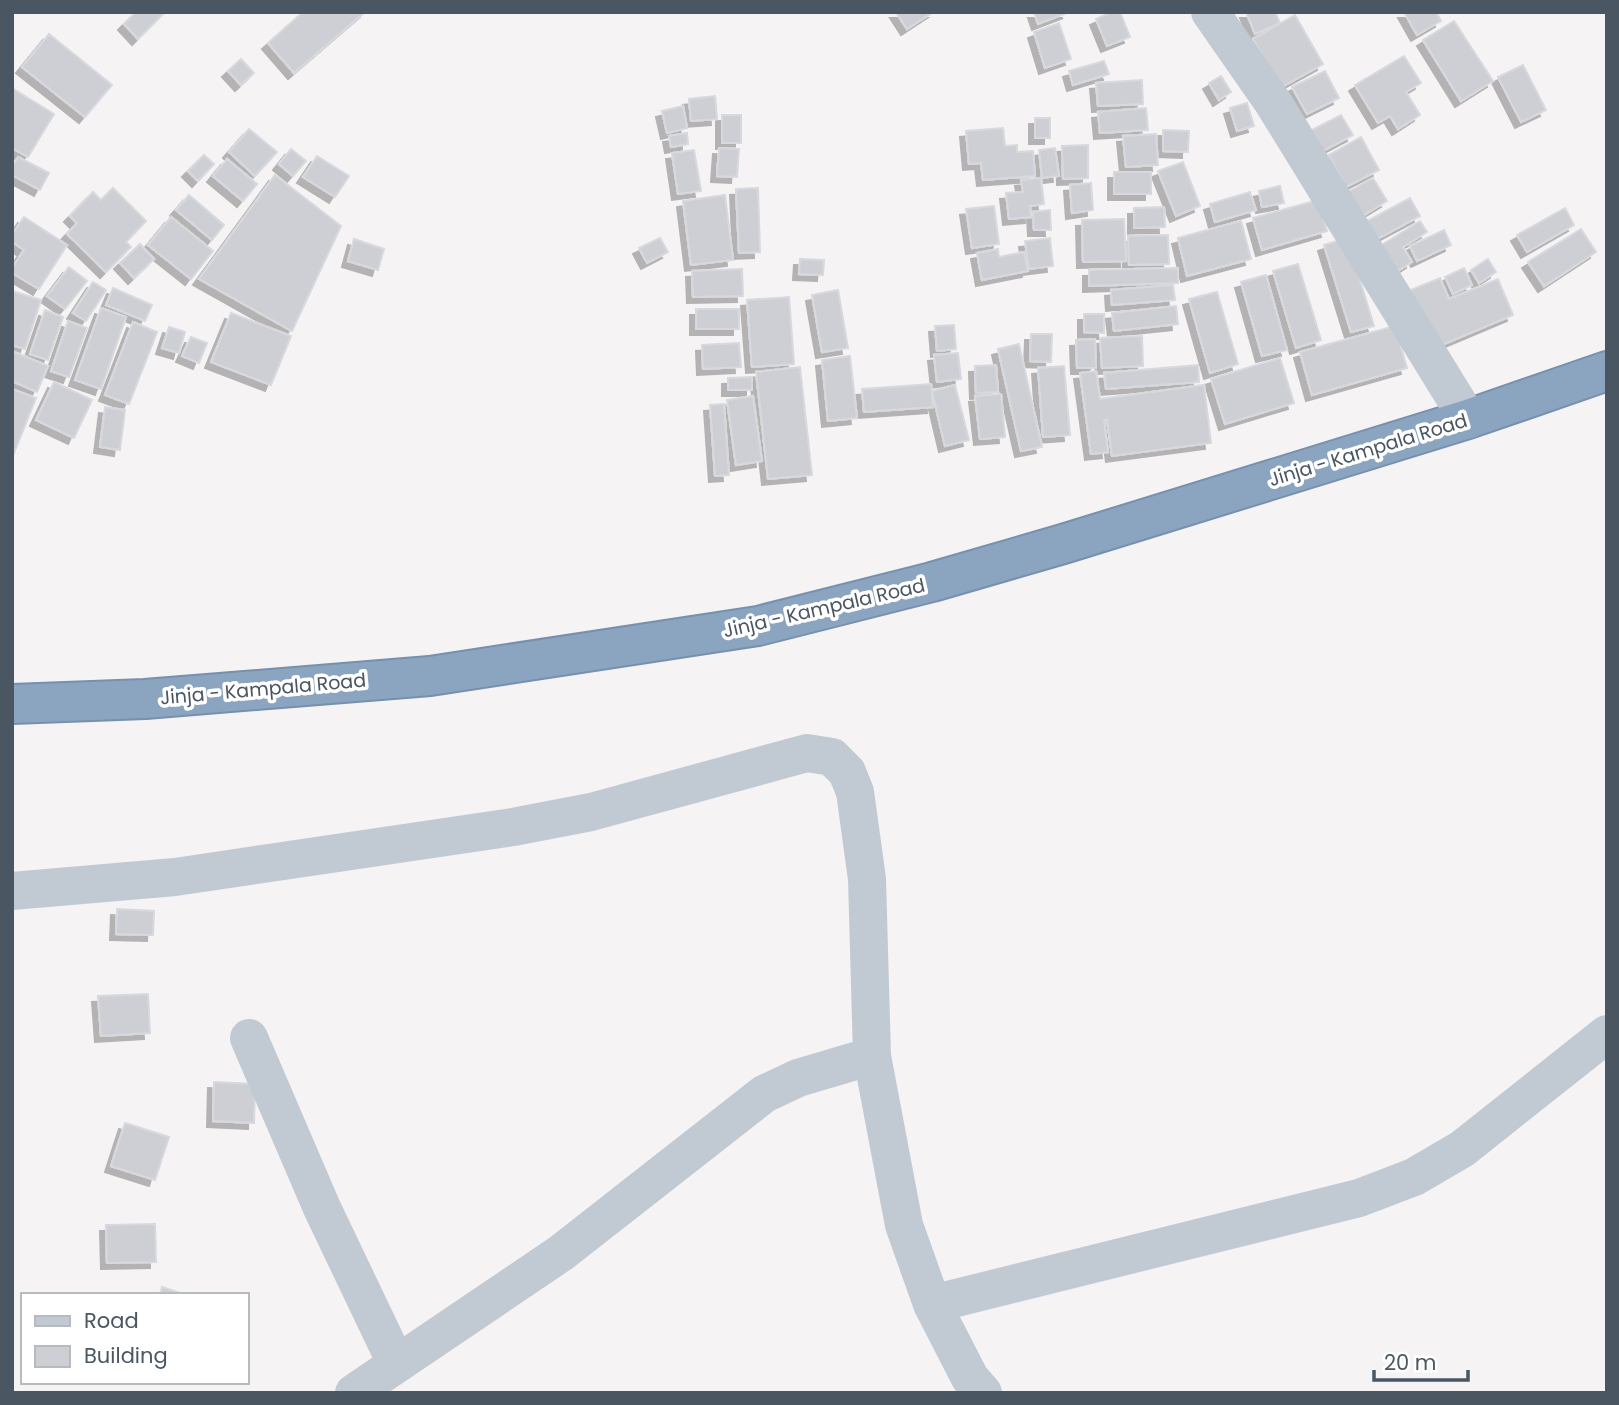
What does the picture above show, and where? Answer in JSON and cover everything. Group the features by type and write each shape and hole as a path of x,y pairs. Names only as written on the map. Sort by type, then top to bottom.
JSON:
{"highway":[{"name":"Jinja - Kampala Road","path":"12,705 145,699 430,676 758,626 932,582 1063,544 1468,419 1607,371"}],"street":[{"path":"1210,12 1281,116 1468,419"},
{"path":"12,891 175,877 513,827 592,812 807,753 832,757 848,772 855,792 867,879 872,1056 904,1225 932,1304 970,1378 984,1393"},
{"path":"932,1304 1359,1198 1414,1177 1462,1149 1607,1034"},
{"path":"249,1038 322,1208 396,1363"},
{"path":"356,1392 561,1253 764,1094 799,1078 872,1056"}],"building":[{"path":"136,12 164,13 138,39 124,24"},
{"path":"303,12 365,12 294,73 268,43"},
{"path":"896,12 933,12 907,29"},
{"path":"1034,12 1069,12 1038,24"},
{"path":"1112,12 1120,12 1130,37 1107,46 1096,19"},
{"path":"1246,12 1275,12 1280,23 1255,34"},
{"path":"1404,12 1436,12 1441,21 1417,35"},
{"path":"1295,15 1323,64 1280,88 1253,39"},
{"path":"1454,21 1493,81 1461,101 1423,40"},
{"path":"1059,23 1071,59 1045,68 1034,32"},
{"path":"49,34 112,85 85,117 22,67"},
{"path":"1404,56 1421,83 1406,92 1420,115 1398,129 1390,116 1378,123 1355,85"},
{"path":"241,59 254,73 241,85 228,71"},
{"path":"1104,61 1109,74 1073,85 1069,71"},
{"path":"1523,65 1546,110 1521,122 1498,77"},
{"path":"1325,71 1339,98 1307,114 1292,87"},
{"path":"1221,76 1231,92 1219,100 1209,83"},
{"path":"1142,80 1143,104 1098,106 1096,83"},
{"path":"12,88 54,114 28,157 12,148"},
{"path":"715,96 717,119 691,121 689,99"},
{"path":"1247,103 1254,126 1237,131 1230,108"},
{"path":"683,106 687,128 667,133 662,111"},
{"path":"1146,108 1148,130 1100,133 1098,112"},
{"path":"722,115 741,115 741,143 722,143"},
{"path":"1341,115 1353,135 1321,152 1310,131"},
{"path":"1035,118 1050,118 1050,138 1035,138"},
{"path":"1003,128 1005,146 1017,145 1017,152 1033,151 1035,176 983,180 981,163 969,164 966,131"},
{"path":"249,129 277,152 255,176 229,152"},
{"path":"1163,130 1189,131 1188,152 1163,151"},
{"path":"687,133 688,144 671,147 669,136"},
{"path":"1156,134 1158,165 1126,167 1123,136"},
{"path":"1361,137 1379,170 1346,187 1329,155"},
{"path":"1088,145 1088,178 1063,179 1062,146"},
{"path":"719,148 739,149 737,177 717,176"},
{"path":"1055,148 1059,176 1042,178 1039,150"},
{"path":"291,149 306,161 293,176 279,164"},
{"path":"694,150 701,191 678,194 672,153"},
{"path":"204,155 214,164 198,181 188,171"},
{"path":"317,156 349,176 335,197 303,177"},
{"path":"18,157 49,173 40,190 12,175 12,167"},
{"path":"227,159 257,184 243,201 213,176"},
{"path":"1183,162 1200,206 1176,216 1158,171"},
{"path":"1114,172 1151,172 1151,194 1114,194"},
{"path":"275,175 341,226 292,331 199,279"},
{"path":"1041,178 1044,204 1030,206 1031,217 1009,219 1006,193 1023,192 1021,180"},
{"path":"1373,178 1387,201 1356,220 1341,196"},
{"path":"1091,183 1093,210 1072,213 1070,185"},
{"path":"1280,186 1284,203 1262,207 1259,191"},
{"path":"113,188 146,221 126,242 131,247 106,272 67,234 77,223 70,216 93,192 101,200"},
{"path":"758,188 760,252 739,253 736,189"},
{"path":"1250,192 1256,210 1215,222 1210,204"},
{"path":"189,195 224,225 212,240 176,210"},
{"path":"725,195 733,260 691,265 683,201"},
{"path":"1410,198 1420,216 1366,245 1356,227"},
{"path":"1318,200 1327,231 1262,250 1253,218"},
{"path":"994,206 999,244 972,248 966,209"},
{"path":"1164,207 1165,227 1134,228 1134,208"},
{"path":"1565,208 1574,225 1527,252 1517,235"},
{"path":"1050,210 1051,230 1034,230 1033,212"},
{"path":"24,217 67,245 39,289 12,273 12,268 24,250 12,242 12,235"},
{"path":"171,217 213,251 191,279 148,245"},
{"path":"1124,219 1126,261 1083,262 1082,220"},
{"path":"1241,221 1251,259 1187,276 1178,238"},
{"path":"1420,221 1427,232 1403,247 1412,262 1388,277 1372,251"},
{"path":"1581,229 1596,252 1544,286 1528,262"},
{"path":"1444,230 1451,245 1417,261 1410,246"},
{"path":"1168,235 1169,264 1129,265 1128,236"},
{"path":"660,238 668,252 647,263 639,248"},
{"path":"1050,238 1053,266 1029,269 1025,241"},
{"path":"1347,238 1374,326 1351,332 1324,245"},
{"path":"354,239 384,249 378,270 348,261"},
{"path":"140,244 154,259 134,278 120,263"},
{"path":"998,249 999,257 1024,252 1028,271 982,280 977,253"},
{"path":"800,259 824,260 823,275 799,274"},
{"path":"1488,259 1496,272 1479,283 1471,270"},
{"path":"1298,264 1321,340 1296,348 1273,271"},
{"path":"69,267 87,281 65,309 47,296"},
{"path":"1178,268 1178,283 1089,286 1089,270"},
{"path":"1464,268 1472,285 1453,294 1445,277"},
{"path":"742,269 743,296 693,297 692,271"},
{"path":"1266,275 1287,350 1262,356 1241,282"},
{"path":"1440,278 1449,299 1498,279 1513,315 1430,350 1406,292"},
{"path":"93,282 106,290 86,321 73,313"},
{"path":"1173,285 1175,300 1112,305 1111,290"},
{"path":"113,288 152,305 145,321 106,305"},
{"path":"838,290 848,348 822,352 812,295"},
{"path":"12,291 41,300 25,349 12,345"},
{"path":"1217,292 1238,364 1210,373 1189,299"},
{"path":"789,297 794,364 752,367 747,300"},
{"path":"1176,306 1178,324 1114,331 1112,313"},
{"path":"101,308 126,317 101,389 75,380"},
{"path":"696,309 739,309 739,329 696,329"},
{"path":"45,310 63,317 48,360 30,354"},
{"path":"231,313 291,336 271,385 211,362"},
{"path":"1084,314 1104,314 1104,333 1084,332"},
{"path":"68,321 87,328 69,377 51,371"},
{"path":"133,322 157,332 129,404 105,395"},
{"path":"954,325 956,349 937,351 935,326"},
{"path":"1395,326 1407,368 1312,395 1300,352"},
{"path":"169,327 185,332 179,353 162,348"},
{"path":"1031,334 1052,334 1051,362 1030,361"},
{"path":"1142,336 1143,366 1102,368 1100,338"},
{"path":"191,337 207,343 199,363 182,356"},
{"path":"1095,339 1096,368 1077,368 1076,340"},
{"path":"739,343 741,367 703,369 702,345"},
{"path":"1019,344 1042,447 1021,451 998,349"},
{"path":"12,351 48,366 37,392 12,381"},
{"path":"958,353 961,379 937,382 934,355"},
{"path":"850,356 857,418 828,421 822,360"},
{"path":"1280,358 1294,403 1225,424 1211,379"},
{"path":"996,365 998,392 976,393 975,366"},
{"path":"1198,365 1199,382 1106,389 1104,373"},
{"path":"1064,366 1070,435 1043,437 1038,368"},
{"path":"800,367 812,475 768,479 756,372"},
{"path":"1096,371 1100,399 1204,385 1211,443 1112,456 1107,420 1104,420 1108,452 1091,454 1080,373"},
{"path":"752,377 752,390 728,390 728,378"},
{"path":"54,382 92,400 74,438 36,420"},
{"path":"931,384 933,407 864,412 862,389"},
{"path":"955,385 969,440 945,446 932,391"},
{"path":"12,389 36,398 12,458"},
{"path":"1001,394 1005,437 980,439 975,396"},
{"path":"753,396 762,461 736,465 727,400"},
{"path":"724,404 729,475 715,476 710,405"},
{"path":"105,407 125,410 120,450 100,447"},
{"path":"117,909 154,911 153,935 116,934"},
{"path":"148,994 150,1033 101,1036 98,996"},
{"path":"214,1082 255,1084 254,1123 213,1121"},
{"path":"125,1123 169,1137 155,1180 111,1166"},
{"path":"155,1224 156,1262 107,1263 106,1225"},
{"path":"162,1287 180,1293 160,1293"}]}
